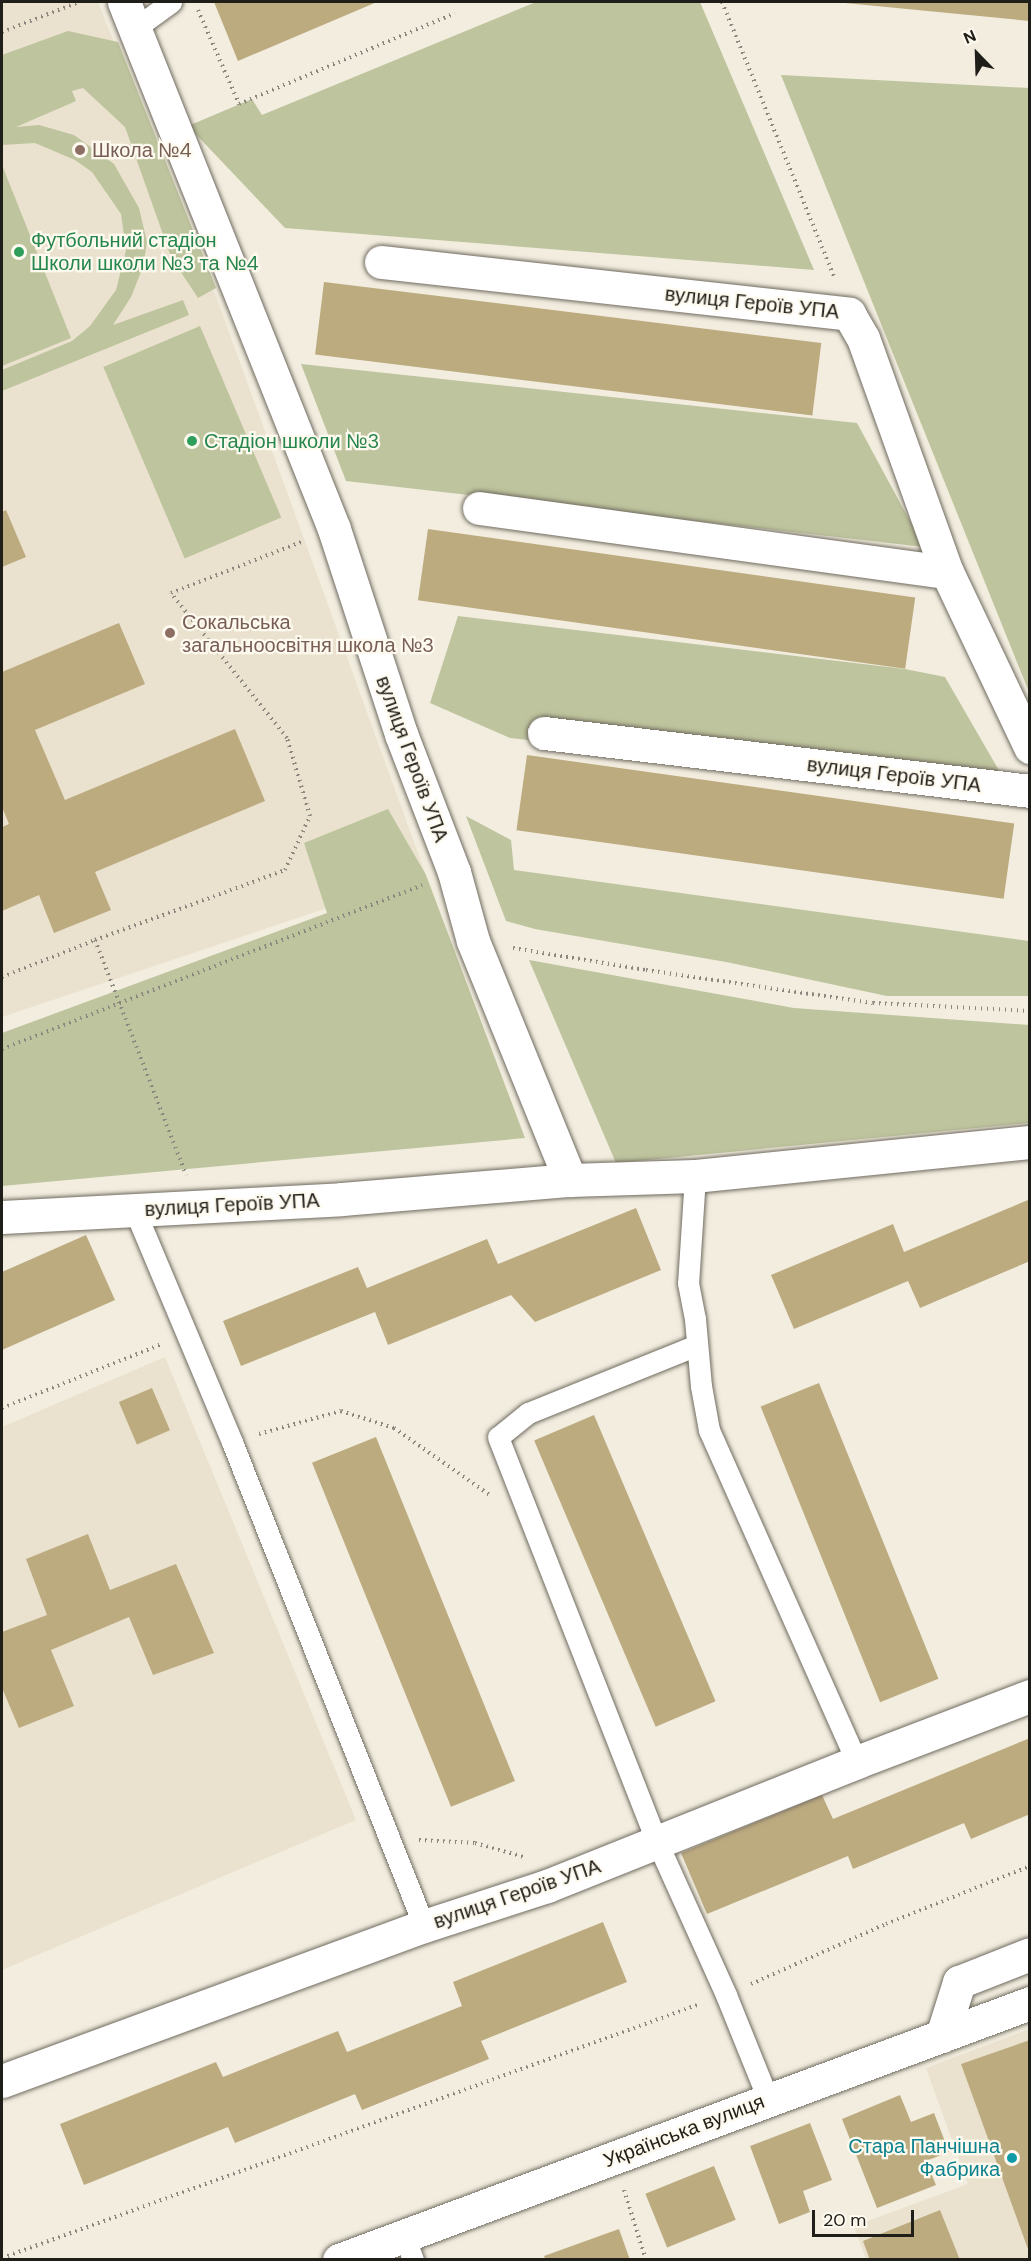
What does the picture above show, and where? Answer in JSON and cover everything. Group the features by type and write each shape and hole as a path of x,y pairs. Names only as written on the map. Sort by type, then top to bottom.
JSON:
{"street":[{"name":"вулиця Героїв УПА","path":"129,15 334,529 401,734 454,873 473,941 570,1180"},
{"name":"вулиця Героїв УПА","path":"381,262 849,314 863,338 947,572 1029,747"},
{"path":"479,508 947,572"},
{"name":"вулиця Героїв УПА","path":"544,734 1029,791"},
{"name":"вулиця Героїв УПА","path":"2,1217 199,1207 570,1180 695,1176 1029,1142"},
{"name":"вулиця Героїв УПА","path":"2,2081 424,1926 547,1886 1029,1696"},
{"path":"942,2036 959,1982 1029,1954"},
{"name":"Українська вулиця","path":"339,2259 408,2247 614,2158 1029,2003"}],"lane":[{"path":"129,15 171,2"},
{"path":"695,1176 688,1283 709,1430 857,1762"},
{"path":"135,1211 232,1442 424,1926"},
{"path":"697,1345 528,1413 498,1437 657,1842 726,1995 768,2099"}],"path":[{"path":"2,32 79,2"},
{"path":"194,2 239,105 455,13"},
{"path":"722,2 849,314"},
{"path":"2,976 285,870 310,816 287,738 171,593 334,529"},
{"path":"2,1049 454,873"},
{"path":"95,940 199,1207"},
{"path":"473,941 646,970 873,1003 1029,1011"},
{"path":"2,1408 186,1334"},
{"path":"232,1442 341,1411 394,1428 534,1527"},
{"path":"389,1839 475,1843 546,1864 547,1886"},
{"path":"2,2258 726,1995 886,1924 1029,1866"},
{"path":"614,2158 646,2259"}],"shaded area":[{"name":"Сокальська загальноосвітня школа №3","path":"2,2 98,2 217,299 426,875 2,1017"},
{"path":"165,1357 356,1820 2,1970 2,1427"},
{"path":"1029,2029 1029,2259 866,2259 854,2226 968,2184 926,2068"}],"green space":[{"path":"536,2 700,2 814,270 285,228 188,126 252,99 262,115"},
{"path":"68,31 118,42 216,288 198,298 171,257 125,127 83,88 72,91 76,101 16,127 39,125 74,135 114,164 139,208 147,242 143,267 131,297 113,325 183,300 189,315 2,391 2,370 72,341 90,326 116,290 126,250 121,214 92,172 75,160 35,143 2,145 2,55"},
{"path":"781,75 1029,88 1029,692"},
{"name":"Футбольний стадіон Школи школи №3 та №4","path":"2,165 71,338 2,366"},
{"name":"Стадіон школи №3","path":"200,326 281,517 185,558 103,367"},
{"path":"301,364 857,423 924,547 346,481"},
{"path":"458,616 905,669 945,677 1012,793 510,738 430,703"},
{"path":"388,809 426,875 525,1138 2,1186 2,1033 327,913 304,843"},
{"path":"466,816 511,840 514,870 1029,941 1029,996 887,996 726,962 535,929 506,921"},
{"path":"529,960 794,1008 1029,1025 1029,1123 616,1163"}],"building":[{"path":"214,2 377,2 238,61"},
{"path":"1030,2 1030,21 845,3"},
{"path":"324,282 821,343 812,416 315,354"},
{"path":"6,510 26,557 2,567 2,512"},
{"path":"428,529 915,597 905,669 418,600"},
{"path":"119,623 145,684 35,730 65,800 235,729 265,801 95,872 111,910 54,933 39,895 2,911 2,827 9,824 2,807 2,672"},
{"path":"527,755 1014,823 1004,899 516,830"},
{"path":"1028,1200 1030,1261 920,1308 908,1281 794,1329 771,1275 893,1224 904,1252"},
{"path":"636,1208 661,1270 535,1322 511,1295 388,1345 375,1312 241,1366 223,1321 358,1267 367,1288 487,1239 498,1264"},
{"path":"86,1235 115,1300 2,1350 2,1272"},
{"path":"819,1383 938,1679 880,1702 761,1407"},
{"path":"152,1388 170,1430 137,1444 119,1402"},
{"path":"594,1415 716,1701 656,1727 534,1440"},
{"path":"376,1437 515,1781 451,1807 312,1463"},
{"path":"88,1534 110,1590 176,1564 214,1653 153,1675 129,1617 51,1650 74,1706 19,1728 2,1688 2,1632 47,1615 26,1559"},
{"path":"1030,1738 1030,1814 971,1839 964,1823 853,1869 848,1856 707,1914 681,1853 822,1795 833,1819"},
{"path":"603,1922 627,1982 481,2041 489,2059 362,2110 355,2094 235,2143 228,2127 84,2185 60,2124 216,2062 223,2077 338,2031 347,2052 462,2006 453,1982"},
{"name":"Стара Панчішна Фабрика","path":"1030,2040 1030,2252 1029,2252 961,2064"},
{"path":"900,2095 911,2122 934,2113 949,2152 926,2161 936,2185 877,2208 842,2119"},
{"path":"810,2123 832,2180 803,2191 810,2212 779,2224 750,2146"},
{"path":"714,2166 736,2220 667,2247 645,2194"},
{"path":"940,2210 960,2260 870,2260 863,2241"},
{"path":"619,2229 630,2260 546,2260 544,2256"}],"place":[{"name":"Школа №4","path":"80,150"},
{"name":"Футбольний стадіон Школи школи №3 та №4","path":"19,252"},
{"name":"Стадіон школи №3","path":"192,441"},
{"name":"Сокальська загальноосвітня школа №3","path":"170,633"},
{"name":"Стара Панчішна Фабрика","path":"1012,2158"}]}
